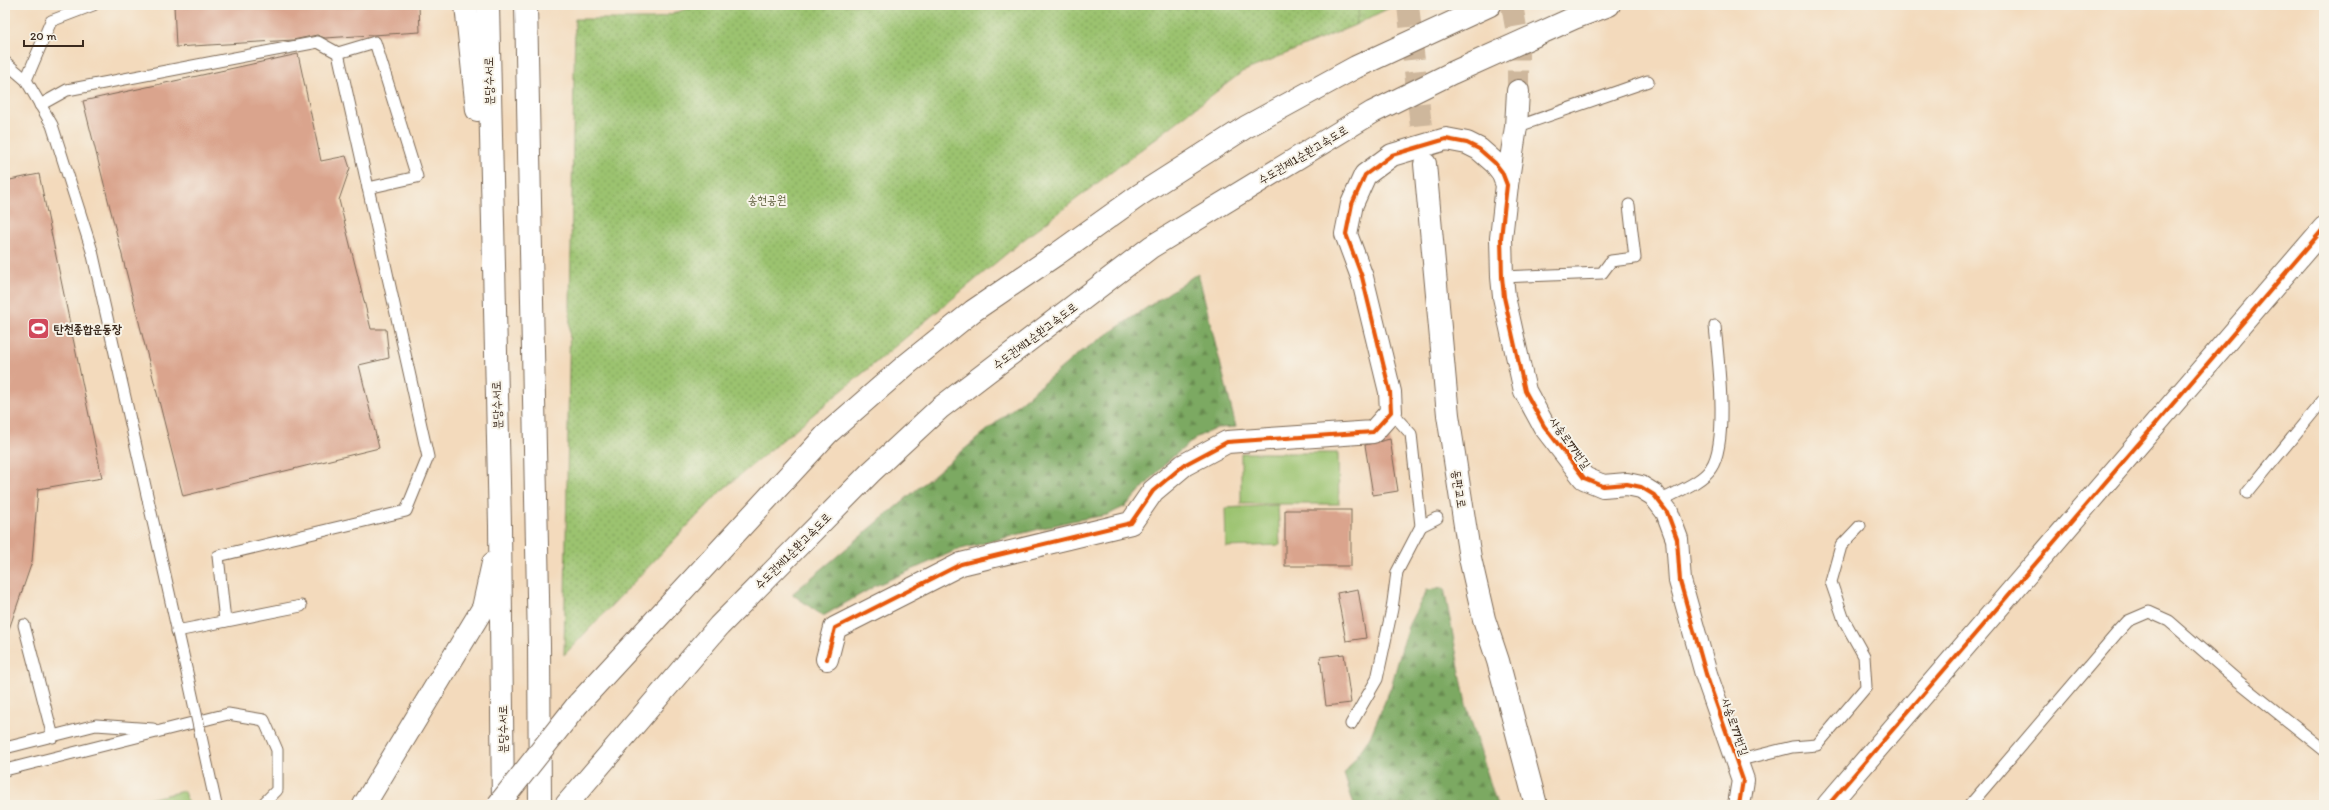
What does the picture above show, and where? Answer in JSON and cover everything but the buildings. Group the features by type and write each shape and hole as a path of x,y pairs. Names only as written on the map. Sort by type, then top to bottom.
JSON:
{"main road":[{"path":"466,5 492,234"},
{"name":"분당수서로","path":"488,5 492,234 500,526 504,805"},
{"path":"526,5 540,645 540,805"},
{"path":"498,805 578,704 827,434 973,310 1057,254 1141,194 1246,128 1356,67 1490,5"},
{"name":"수도권제1순환고속도로","path":"566,805 719,626 870,473 940,408 1151,247 1373,112 1452,73 1574,18 1609,5"},
{"name":"사송로77번길","path":"1518,91 1516,127 1501,238 1504,297 1525,391 1544,426 1576,469 1587,481 1603,486 1622,484 1637,485 1654,495 1660,501 1677,539 1680,581 1706,674 1743,780 1739,805"},
{"path":"827,659 835,628 961,564 1131,523 1154,491 1184,464 1227,442 1374,432 1390,412 1390,392 1362,277 1346,234 1352,204 1365,175 1392,155 1439,141 1453,139 1473,145 1498,167 1507,185"},
{"name":"동판교로","path":"1425,164 1448,416 1470,558 1484,619 1498,661 1536,805"},
{"path":"1828,805 2324,228"},
{"path":"364,805 483,608 500,526"}],"lane":[{"path":"26,80 51,21 93,5"},
{"path":"40,104 67,90 318,42 338,53 374,42 417,177 368,188"},
{"path":"226,621 218,556 406,511 428,457 338,53"},
{"path":"5,62 26,80 52,125 92,250 216,805"},
{"path":"1516,127 1648,81"},
{"path":"1502,277 1602,273 1611,261 1635,258 1629,205"},
{"path":"1660,501 1702,477 1714,463 1722,401 1715,326"},
{"path":"2247,492 2324,400"},
{"path":"1351,724 1376,680 1392,609 1397,572 1421,526 1411,434 1390,412"},
{"path":"1421,526 1437,518"},
{"path":"1736,761 1792,747 1817,746 1866,687 1864,656 1844,620 1831,582 1841,546 1860,526"},
{"path":"177,631 301,606"},
{"path":"1970,805 2128,621 2149,612 2169,621 2238,681 2324,750"},
{"path":"24,625 53,737"},
{"path":"5,770 228,714 264,720 277,750 277,790 262,805"},
{"path":"5,748 96,725 164,730"}],"green space":[{"name":"송현공원","path":"699,5 1360,5 1355,25 1242,72 1023,240 721,491 564,655 575,19 655,19"},
{"path":"1360,5 1395,5 1355,25"},
{"path":"1198,273 1236,427 1217,428 1197,437 1169,460 1126,506 1107,515 1071,521 957,550 877,585 823,616 792,594 1078,354"},
{"path":"1241,453 1338,453 1339,504 1241,504"},
{"path":"1278,505 1280,545 1226,547 1225,508"},
{"path":"1444,588 1466,704 1497,805 1354,805 1344,774 1370,737 1391,687 1408,626 1427,590"},
{"path":"184,791 188,805 122,805"}],"tunnel":[{"path":"1408,5 1425,164"},
{"path":"1512,5 1518,39 1518,91"}],"cycle path":[{"path":"827,659 835,628 961,564 1131,523 1153,491 1184,465 1227,442 1373,432 1391,412 1390,392 1362,277 1346,234 1352,204 1365,175 1392,155 1446,139 1467,143 1479,149 1495,163 1502,172 1507,185 1501,238 1504,297 1525,391 1544,426 1584,478 1603,486 1627,484 1641,487 1654,495 1667,512 1677,539 1680,581 1706,674 1743,780 1739,805"},
{"path":"1828,805 2324,228"}],"place":[{"name":"탄천종합운동장","path":"38,329"}]}
